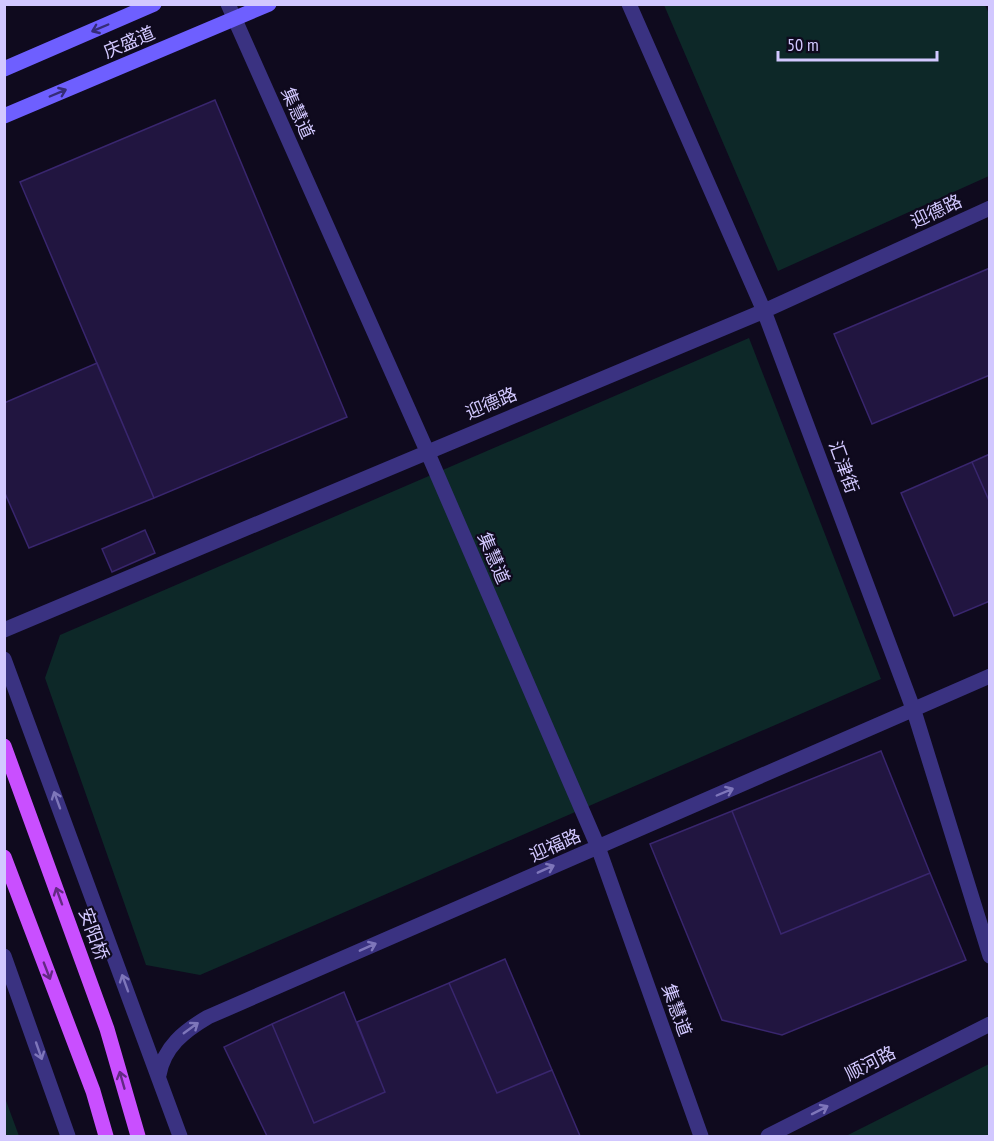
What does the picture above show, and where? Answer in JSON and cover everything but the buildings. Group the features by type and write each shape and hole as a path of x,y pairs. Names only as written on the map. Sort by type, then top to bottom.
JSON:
{"main road":[{"name":"庆盛道","path":"4,69 153,4"},
{"name":"庆盛道","path":"4,116 269,4"},
{"name":"安阳桥","path":"5,747 107,1029 138,1137"},
{"path":"4,857 88,1080 106,1137"}],"street":[{"name":"集慧道","path":"228,4 427,451 598,847 701,1137"},
{"name":"汇津街","path":"629,4 764,311 914,711 990,956"},
{"name":"迎德路","path":"4,630 764,311 990,208"},
{"path":"4,659 180,1137"},
{"name":"迎福路","path":"159,1075 162,1062 180,1036 208,1017 990,676"},
{"path":"4,956 68,1137"},
{"name":"顺河路","path":"768,1137 990,1024"}],"green space":[{"path":"664,5 985,5 990,16 989,176 778,271"},
{"path":"749,338 881,679 200,975 146,965 45,678 60,635"},
{"path":"989,1064 989,1136 846,1136"},
{"path":"5,1098 19,1136 5,1136"}]}
